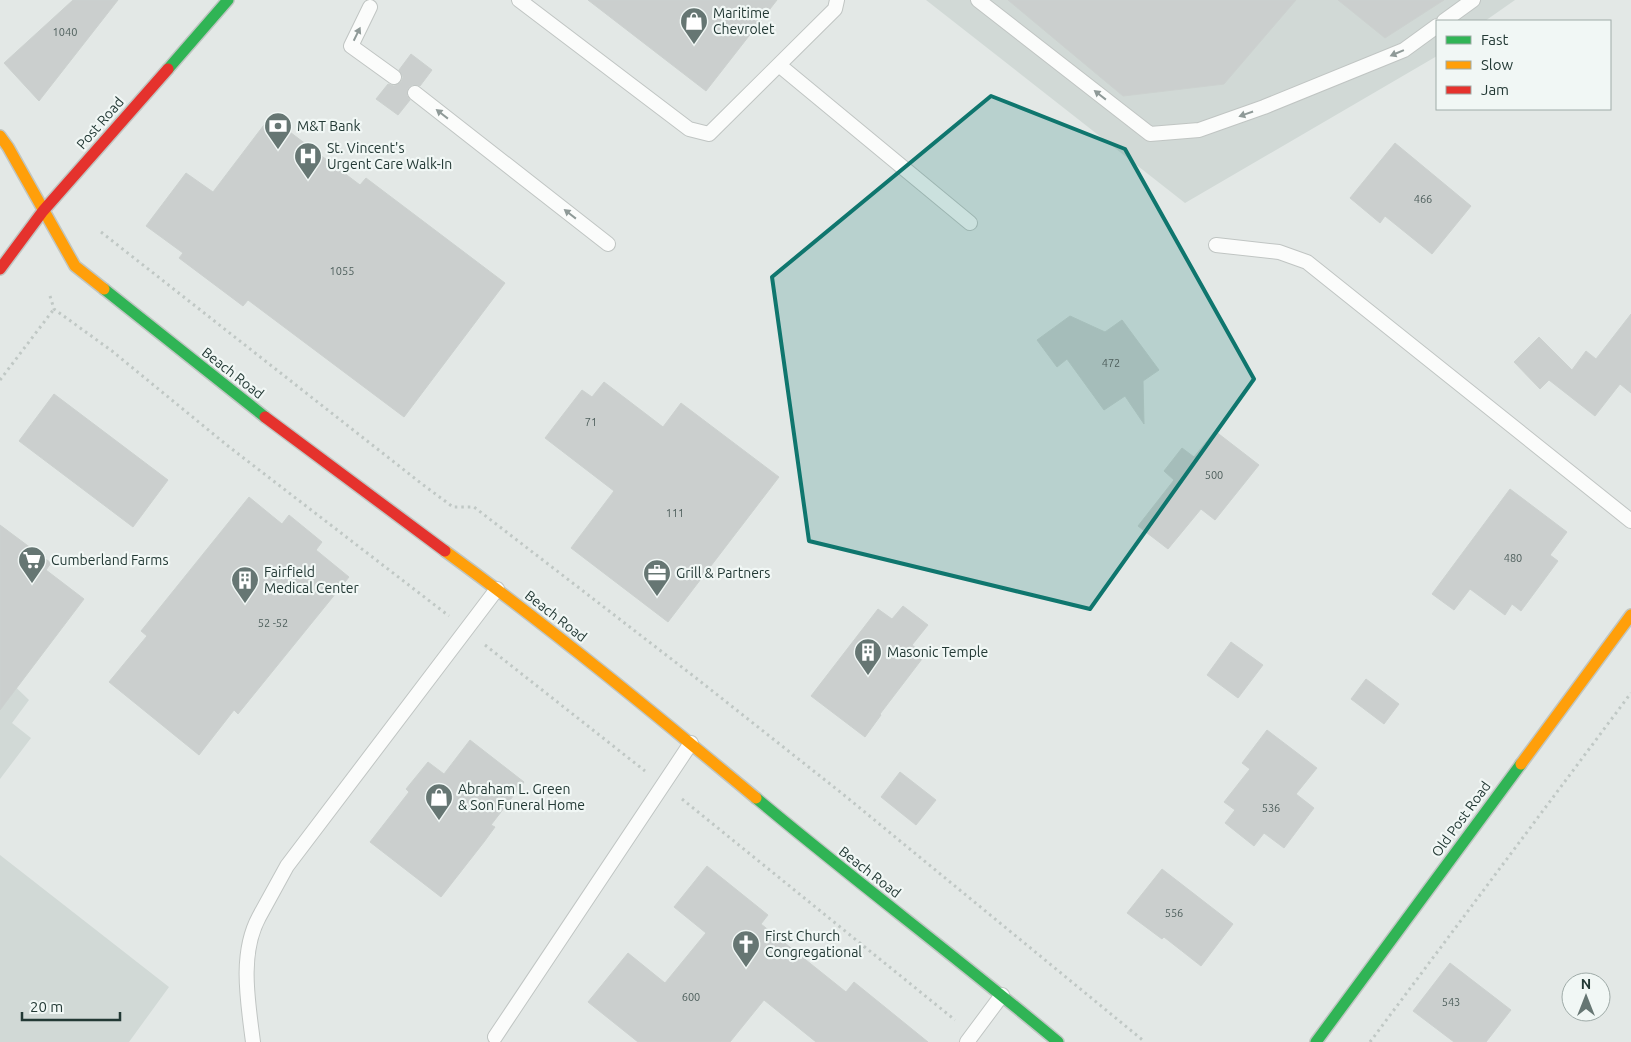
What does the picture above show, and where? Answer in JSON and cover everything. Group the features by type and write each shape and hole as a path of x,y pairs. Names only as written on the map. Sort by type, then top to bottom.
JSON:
{"street":[{"name":"Post Road","path":"0,268 43,211 228,0"},
{"name":"Beach Road","path":"0,136 75,266 259,413 496,589 622,686 809,843 1002,995 1058,1042"},
{"name":"Old Post Road","path":"1316,1042 1631,615"}],"lane":[{"path":"519,0 689,130 709,134 835,9 837,0"},
{"path":"978,0 1150,134 1198,130 1264,107 1404,50 1436,27"},
{"path":"1445,20 1473,0"},
{"path":"370,7 351,46 394,77"},
{"path":"779,65 970,223"},
{"path":"415,93 608,244"},
{"path":"1216,245 1279,252 1307,262 1631,521"},
{"path":"253,1042 247,982 248,951 256,922 287,866 496,589"},
{"path":"495,1037 691,743"},
{"path":"970,1038 1002,995"}],"path":[{"path":"101,232 422,484 453,507 474,507 696,678 844,795 1144,1042"},
{"path":"50,296 54,309 112,351 228,446 663,785 970,1038"},
{"path":"0,380 54,309"},
{"path":"1370,1042 1631,693"}],"highlighted area":[{"path":"991,96 1125,149 1254,379 1090,609 809,541 772,277"}],"shaded area":[{"path":"926,0 1515,0 1486,20 1436,20 1436,57 1185,203"},
{"path":"0,672 29,700 12,723 31,738 0,779"},
{"path":"0,855 169,987 129,1042 0,1042"}],"building":[{"path":"73,0 118,0 39,101 4,63"},
{"name":"Maritime Chevrolet","path":"588,0 777,0 706,91"},
{"path":"1008,0 1296,0 1224,84 1123,96"},
{"path":"1338,0 1444,0 1385,38"},
{"path":"411,54 432,70 420,86 412,85 408,88 407,96 410,100 398,115 376,99 388,84 394,86 401,82 403,77 399,70"},
{"path":"270,117 360,185 366,178 505,283 404,417 248,300 243,306 179,258 183,253 146,226 186,173 213,192"},
{"path":"1395,143 1471,206 1432,254 1385,216 1380,223 1350,198"},
{"path":"1631,314 1631,393 1620,384 1595,416 1549,380 1540,389 1514,362 1539,337 1572,370 1586,351 1596,359"},
{"path":"1070,316 1105,332 1122,320 1159,370 1143,381 1144,424 1125,396 1104,410 1067,359 1057,367 1037,340"},
{"path":"604,382 663,427 681,403 779,477 668,622 571,548 614,491 545,438 582,390 592,397"},
{"name":"Cumberland Farms","path":"54,394 168,480 133,527 19,441"},
{"path":"1215,431 1259,465 1215,520 1201,509 1168,549 1138,526 1174,480 1164,471 1182,448 1194,457"},
{"path":"1510,489 1567,532 1550,555 1558,561 1521,611 1512,604 1505,615 1470,589 1454,610 1432,594"},
{"name":"Fairfield Medical Center","path":"249,497 282,524 289,515 322,542 316,550 349,577 238,714 234,710 199,755 109,682 147,636 141,631"},
{"name":"Cumberland Farms","path":"0,525 51,563 46,570 84,599 0,710"},
{"name":"Masonic Temple","path":"903,606 928,625 912,645 925,655 865,737 811,696 878,609 892,619"},
{"path":"1231,642 1263,665 1238,698 1207,675"},
{"path":"1366,679 1399,704 1384,724 1351,699"},
{"path":"1267,730 1317,768 1296,794 1314,808 1284,848 1264,833 1254,846 1225,823 1235,810 1224,802 1250,769 1242,763"},
{"name":"Abraham L. Green & Son Funeral Home","path":"470,740 524,782 491,825 495,827 441,897 370,842 409,792 406,789 428,762 444,774"},
{"path":"900,772 936,800 916,825 881,797"},
{"name":"First Church Congregational","path":"707,866 768,915 761,924 846,992 854,982 928,1042 816,1042 764,1000 730,1042 638,1042 588,1002 628,953 665,983 706,933 674,907"},
{"path":"1162,869 1233,924 1201,966 1164,937 1162,939 1127,913"},
{"path":"1450,963 1511,1010 1486,1042 1454,1042 1413,1011"}],"traffic: fast":[{"path":"168,69 228,0"},
{"path":"104,289 265,417"},
{"path":"1316,1042 1521,764"},
{"path":"756,798 1058,1042"}],"traffic: slow":[{"path":"0,136 75,266 104,289"},
{"path":"445,551 564,641 756,798"},
{"path":"1521,764 1631,615"}],"traffic: jam":[{"path":"0,269 43,211 168,69"},
{"path":"265,417 445,551"}],"place":[{"name":"Maritime Chevrolet","path":"694,45"},
{"name":"M&T Bank","path":"278,150"},
{"name":"St. Vincent's Urgent Care Walk-In","path":"308,180"},
{"name":"Cumberland Farms","path":"32,584"},
{"name":"Grill & Partners","path":"657,597"},
{"name":"Fairfield Medical Center","path":"245,604"},
{"name":"Masonic Temple","path":"868,676"},
{"name":"Abraham L. Green & Son Funeral Home","path":"439,821"},
{"name":"First Church Congregational","path":"746,968"}]}
